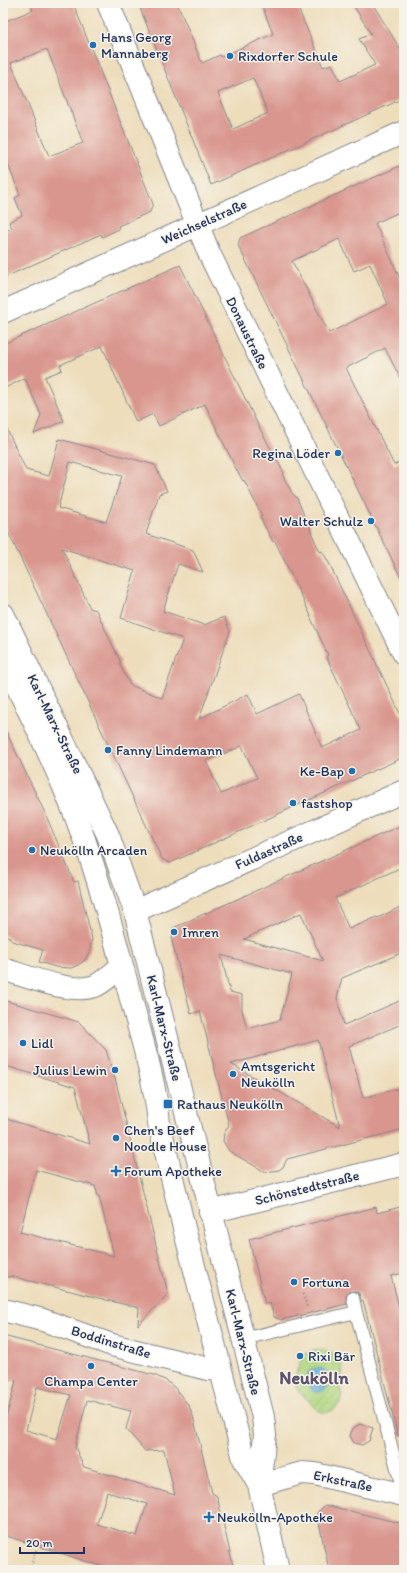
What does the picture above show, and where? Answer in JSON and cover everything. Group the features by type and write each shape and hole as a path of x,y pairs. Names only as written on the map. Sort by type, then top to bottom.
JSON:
{"street":[{"name":"Donaustraße","path":"108,3 209,254 404,654"},
{"name":"Weichselstraße","path":"3,312 404,132"},
{"name":"Karl-Marx-Straße","path":"3,614 112,844 135,911 263,1417 265,1435 259,1485"},
{"name":"Karl-Marx-Straße","path":"3,657 70,803 88,852 122,966 157,1103 159,1123 184,1228 244,1459 259,1485 278,1570"},
{"name":"Fuldastraße","path":"135,911 404,791"},
{"path":"3,969 68,988 80,989 96,985 122,966 135,911"},
{"path":"122,966 156,996"},
{"name":"Schönstedtstraße","path":"210,1212 404,1164"},
{"name":"Boddinstraße","path":"3,1310 43,1320 112,1345 208,1369 220,1368"},
{"name":"Erkstraße","path":"259,1485 302,1473 315,1474 404,1495"}],"lane":[{"path":"353,1298 404,1495"},
{"path":"243,1339 356,1312"}],"path":[{"path":"304,1294 306,1305"},
{"path":"30,1570 36,1550"}],"green space":[{"path":"322,1349 330,1352 340,1361 342,1370 339,1385 341,1391 340,1402 336,1408 327,1412 321,1412 315,1408 298,1391 295,1382 295,1377 300,1362 305,1355 312,1350"}],"water":[{"path":"318,1368 323,1369 329,1375 329,1385 323,1391 318,1392 313,1391 307,1385 306,1380 307,1375 313,1369"}],"building":[{"path":"30,3 73,3 153,204 150,212 118,226 119,229 102,237 101,234 3,278 3,232 12,228 9,222 22,215 15,198 20,195 3,151 3,22 33,10","holes":["47,49 83,143 49,156 11,63"]},
{"path":"138,3 177,3 202,63 220,55 221,57 273,34 261,3 296,3 323,67 332,64 340,81 375,65 359,39 371,34 352,3 372,3 404,55 404,98 211,185","holes":["253,78 268,113 233,129 218,93"]},
{"path":"404,164 404,210 375,223 404,287 404,386 385,348 346,368 394,465 404,460 404,584 238,245 240,238","holes":["339,239 354,271 370,264 388,304 329,333 292,261"]},
{"path":"180,265 259,427 284,473 282,474 292,493 297,498 306,520 310,525 311,532 320,552 322,551 329,563 404,722 404,757 170,863 162,859 3,521 3,421 26,470 49,476 59,439 155,465 167,491 159,494 146,534 193,550 203,572 178,564 163,611 204,625 224,617 230,631 199,719 248,694 257,714 299,694 322,748 361,730 326,656 328,655 311,616 275,541 273,542 260,517 262,516 244,480 243,481 235,467 205,404 159,426 153,414 136,422 102,346 60,365 62,370 45,377 64,421 34,434 41,415 25,378 3,389 3,344","holes":["70,462 122,476 106,522 58,508","62,548 135,571 121,618 183,639 162,698 130,685 96,610 90,608","242,746 257,778 221,794 206,761"]},
{"name":"Neukölln Arcaden","path":"3,725 45,813 74,882 78,881 92,939 90,950 85,960 71,968 56,967 39,962 43,950 12,941 10,937 3,935"},
{"path":"404,824 404,866 335,898 349,929 377,917 378,918 404,905 404,952 342,978 337,998 344,1025 404,999 404,1023 349,1046 363,1098 404,1087 404,1129 287,1159 283,1167 279,1170 265,1172 229,1151 223,1141 224,1133 229,1125 200,1011 191,1014 172,941 173,928","holes":["301,913 323,961 244,939","221,955 292,974 280,1020 247,1029 242,1010 242,995 230,992","318,1040 340,1127 231,1064"]},
{"path":"3,1000 79,1022 106,1050 116,1082 168,1294 138,1325 139,1308 10,1276 3,1276 3,1118 90,1144 75,1087 3,1065","holes":["36,1170 95,1186 99,1196 114,1256 20,1232"]},
{"path":"404,1206 404,1273 391,1276 404,1327 404,1435 398,1436 363,1300 361,1301 359,1293 355,1291 348,1292 346,1296 347,1304 281,1320 274,1317 270,1303 265,1304 249,1239 376,1207 377,1213"},
{"path":"3,1336 154,1375 165,1380 174,1387 189,1406 193,1416 212,1493 217,1496 234,1570 114,1570 3,1535 3,1429 16,1381 3,1378","holes":["37,1387 71,1395 57,1439 26,1430","87,1400 131,1411 126,1429 145,1451 164,1450 175,1495 84,1467 75,1447","107,1492 147,1504 137,1536 97,1524"]},
{"path":"360,1424 373,1428 369,1441 362,1445 354,1443 350,1436 353,1428"},
{"path":"325,1505 404,1524 404,1570 329,1570 317,1513"}],"place":[{"name":"Hans Georg Mannaberg","path":"93,45"},
{"name":"Rixdorfer Schule","path":"230,56"},
{"name":"Regina Löder","path":"338,453"},
{"name":"Walter Schulz","path":"371,521"},
{"name":"Fanny Lindemann","path":"108,750"},
{"name":"Ke-Bap","path":"352,771"},
{"name":"fastshop","path":"293,803"},
{"name":"Neukölln Arcaden","path":"32,850"},
{"name":"Imren","path":"174,932"},
{"name":"Lidl","path":"23,1043"},
{"name":"Julius Lewin","path":"115,1070"},
{"name":"Amtsgericht Neukölln","path":"233,1074"},
{"name":"Rathaus Neukölln","path":"168,1104"},
{"name":"Chen's Beef Noodle House","path":"116,1138"},
{"name":"Forum Apotheke","path":"116,1171"},
{"name":"Fortuna","path":"294,1282"},
{"name":"Rixi Bär","path":"300,1356"},
{"name":"Champa Center","path":"91,1366"},
{"name":"Neukölln-Apotheke","path":"209,1517"}],"district":[{"name":"Neukölln","path":"314,1378"}]}
